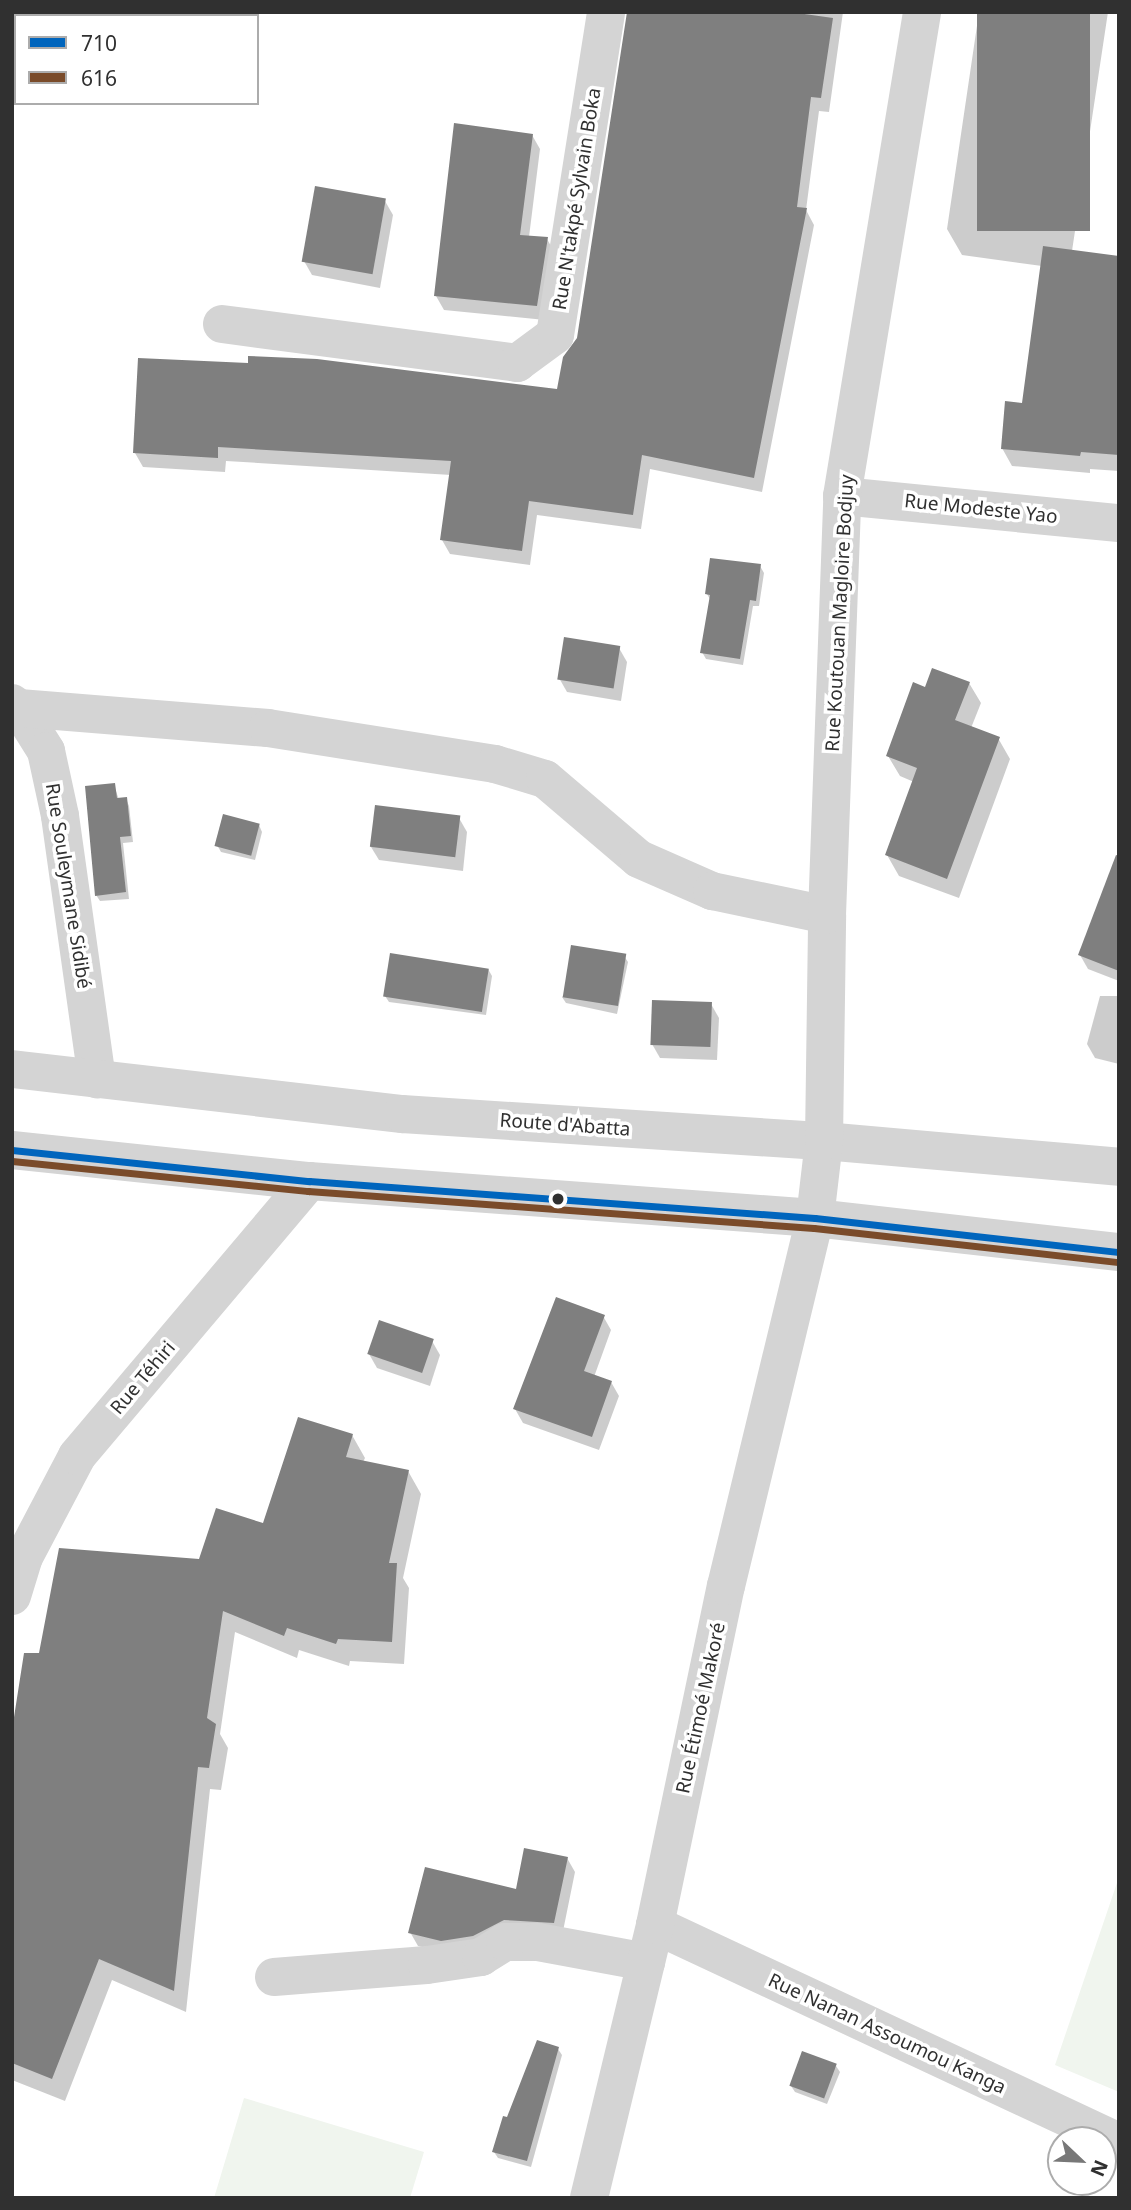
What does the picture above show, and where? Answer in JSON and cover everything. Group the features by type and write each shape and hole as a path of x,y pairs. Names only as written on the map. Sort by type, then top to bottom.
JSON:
{"street":[{"name":"Rue N'takpé Sylvain Boka","path":"222,324 517,363 555,335 606,12"},
{"name":"Rue Koutouan Magloire Bodjuy","path":"815,1218 824,1141 828,915 842,496 922,12"},
{"name":"Rue Modeste Yao","path":"842,496 1119,523"},
{"path":"16,706 268,729 495,764 545,779 639,859 712,891 828,915"},
{"name":"Rue Souleymane Sidibé","path":"16,706 46,751 52,776 97,1079"},
{"name":"Route d'Abatta","path":"12,1069 402,1114 824,1141 1119,1167"},
{"path":"12,1150 309,1181 815,1218 1119,1252"},
{"name":"Rue Téhiri","path":"12,1596 23,1559 77,1456 309,1181"},
{"name":"Rue Étimoé Makoré","path":"589,2198 655,1925 726,1586 815,1218"},
{"name":"Rue Nanan Assoumou Kanga","path":"655,1925 1119,2142"},
{"path":"274,1977 427,1965 481,1957 505,1942 537,1942 646,1962"}],"shaded area":[{"path":"1119,1877 1119,2092 1055,2065"},
{"path":"244,2098 424,2152 410,2198 214,2198"}],"building":[{"path":"627,12 790,12 833,18 821,98 811,97 797,207 807,208 754,478 642,455 633,515 529,501 522,551 440,540 451,461 218,447 218,458 133,453 138,358 248,363 248,356 317,359 557,389 563,357 577,338"},
{"path":"977,12 1090,12 1090,231 977,231"},
{"path":"454,123 533,134 520,235 548,237 537,306 434,296"},
{"path":"315,186 386,199 373,274 302,262"},
{"path":"1043,246 1119,256 1119,455 1081,452 1080,456 1001,449 1005,401 1022,403"},
{"path":"710,558 761,564 756,601 750,600 740,659 700,653 710,595 705,594"},
{"path":"564,637 620,646 614,688 557,679"},
{"path":"932,668 970,682 955,720 1000,737 947,879 885,855 917,768 886,756 913,682 925,687"},
{"path":"115,783 117,798 127,797 131,836 120,837 126,892 95,896 85,786"},
{"path":"375,805 460,815 455,857 370,847"},
{"path":"223,814 260,824 251,856 214,846"},
{"path":"1116,855 1119,856 1119,971 1078,955"},
{"path":"571,945 626,954 618,1006 563,997"},
{"path":"390,953 489,969 482,1012 383,996"},
{"path":"652,1000 712,1002 710,1047 650,1045"},
{"path":"556,1297 605,1315 584,1371 612,1381 592,1437 513,1409"},
{"path":"379,1320 434,1339 422,1373 367,1354"},
{"path":"298,1417 353,1434 346,1457 409,1470 389,1563 397,1563 392,1642 338,1639 336,1644 287,1628 284,1636 223,1611 207,1718 216,1724 209,1768 198,1767 174,1991 99,1959 52,2079 12,2063 12,1730 24,1653 39,1653 59,1548 199,1559 216,1508 263,1523"},
{"path":"524,1848 568,1857 554,1923 504,1920 473,1936 441,1941 408,1933 425,1867 516,1889"},
{"path":"537,2040 559,2047 527,2161 492,2152 503,2116 507,2117"},
{"path":"802,2051 837,2064 824,2098 789,2086"}],"transit line":[{"name":"710","path":"12,1150 309,1181 815,1218 1119,1252"},
{"name":"616","path":"12,1161 308,1191 814,1228 1118,1262"}]}
